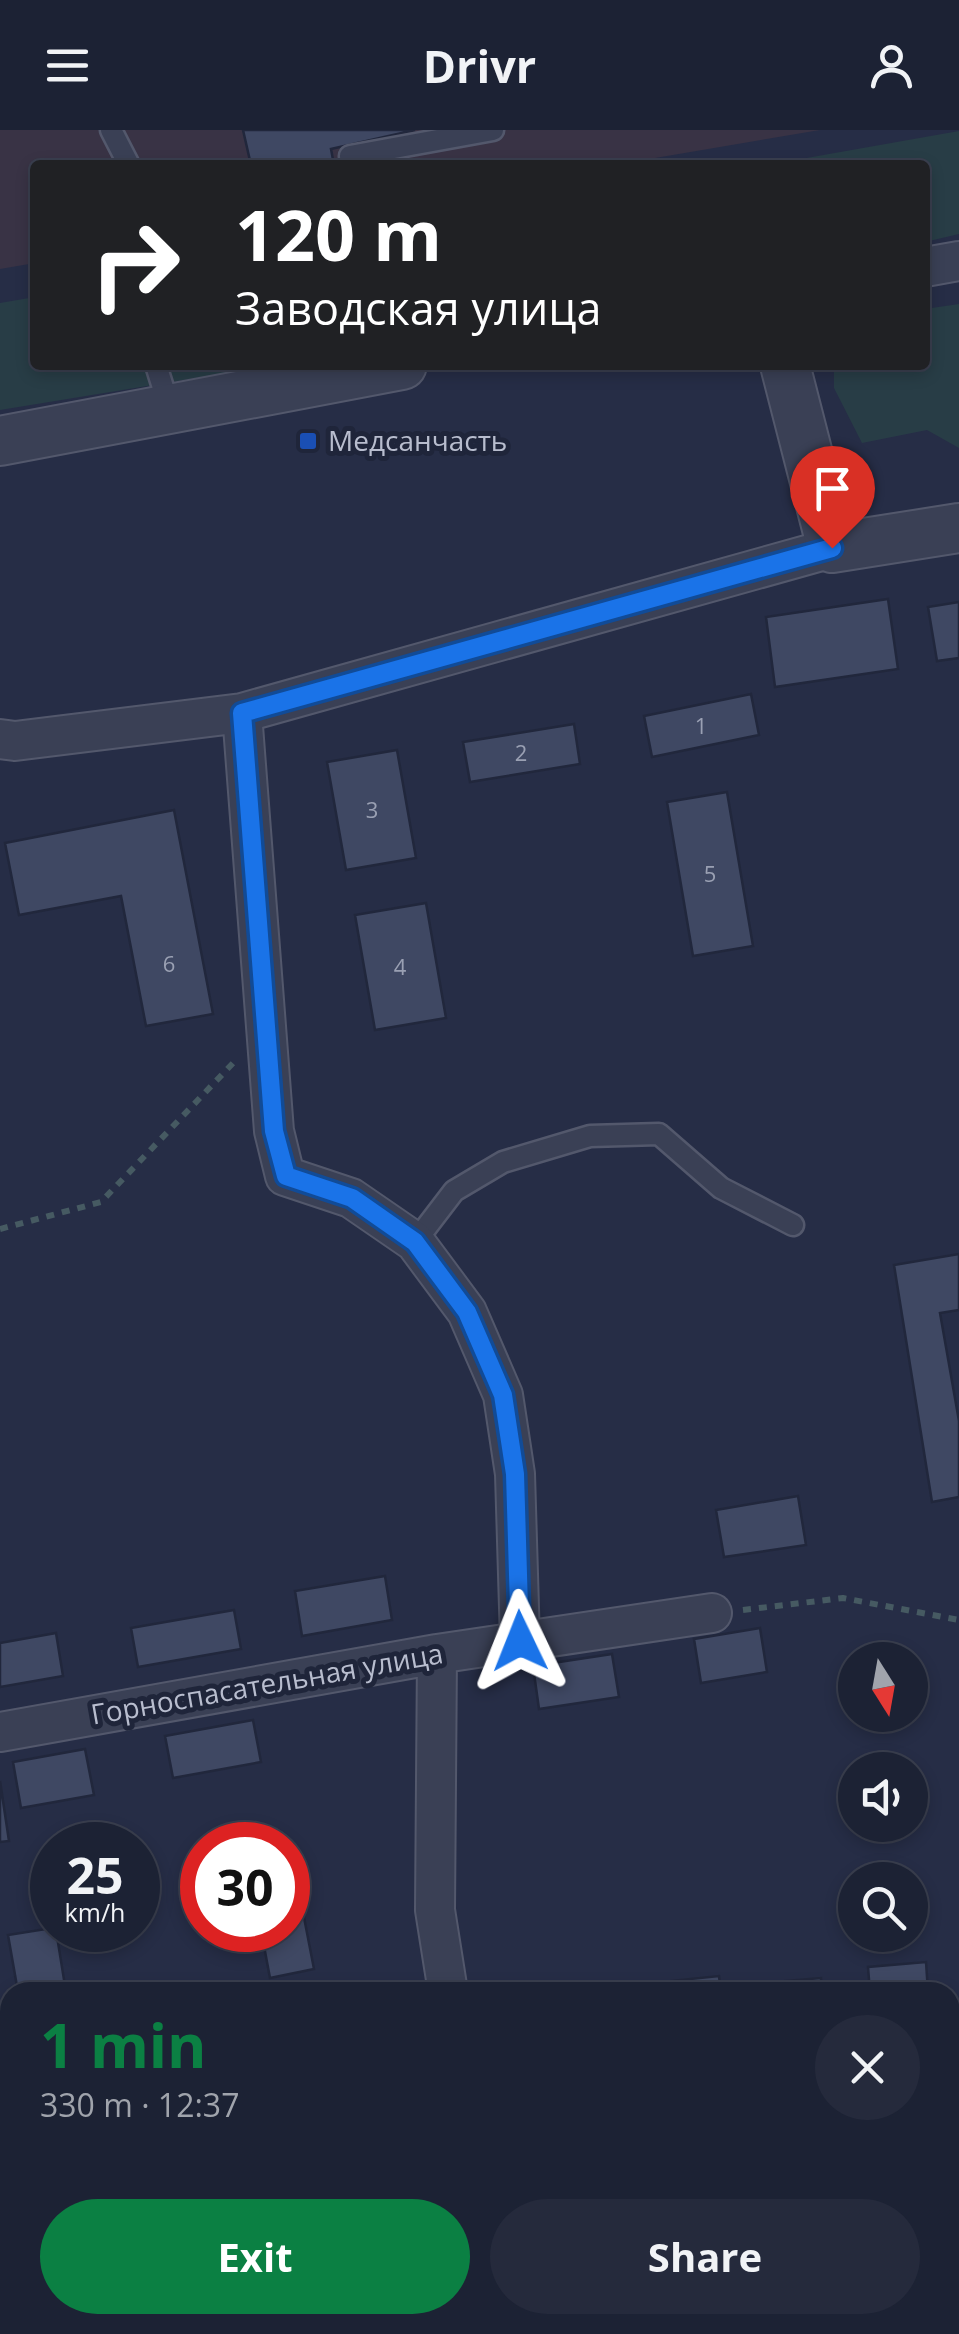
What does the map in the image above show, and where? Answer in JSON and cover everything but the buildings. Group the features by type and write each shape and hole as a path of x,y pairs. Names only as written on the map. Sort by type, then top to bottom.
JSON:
{"street":[{"path":"930,266 959,261"},
{"path":"0,441 376,370"},
{"path":"786,370 832,548"},
{"path":"0,740 242,713 832,548 959,528"},
{"path":"242,713 274,1131 286,1176 352,1198 415,1242 467,1312 503,1395 515,1474 520,1641"},
{"name":"Горноспасательная улица","path":"0,1732 436,1654 712,1613"},
{"path":"436,1654 435,1910 446,1982"}],"lane":[{"path":"110,130 127,160"},
{"path":"351,160 350,156 494,130"},
{"path":"158,370 170,410"},
{"path":"415,1242 454,1191 504,1162 590,1136 659,1134 721,1188 793,1226"}],"path":[{"path":"0,1229 100,1202 267,1028"},
{"path":"712,1613 843,1598 959,1620"}],"shaded area":[{"path":"0,130 820,130 643,160 30,160 30,264 0,269"},
{"path":"959,131 959,234 930,241 930,160 795,160"},
{"path":"30,298 30,370 245,370 0,410 0,303"},
{"path":"959,304 959,448 927,430 862,443 834,388 834,370 930,370 930,308"}],"place":[{"name":"Медсанчасть","path":"308,441"}],"route":[{"path":"520,1641 515,1474 503,1395 467,1312 415,1242 352,1198 286,1176 274,1131 242,713 832,548"}]}
